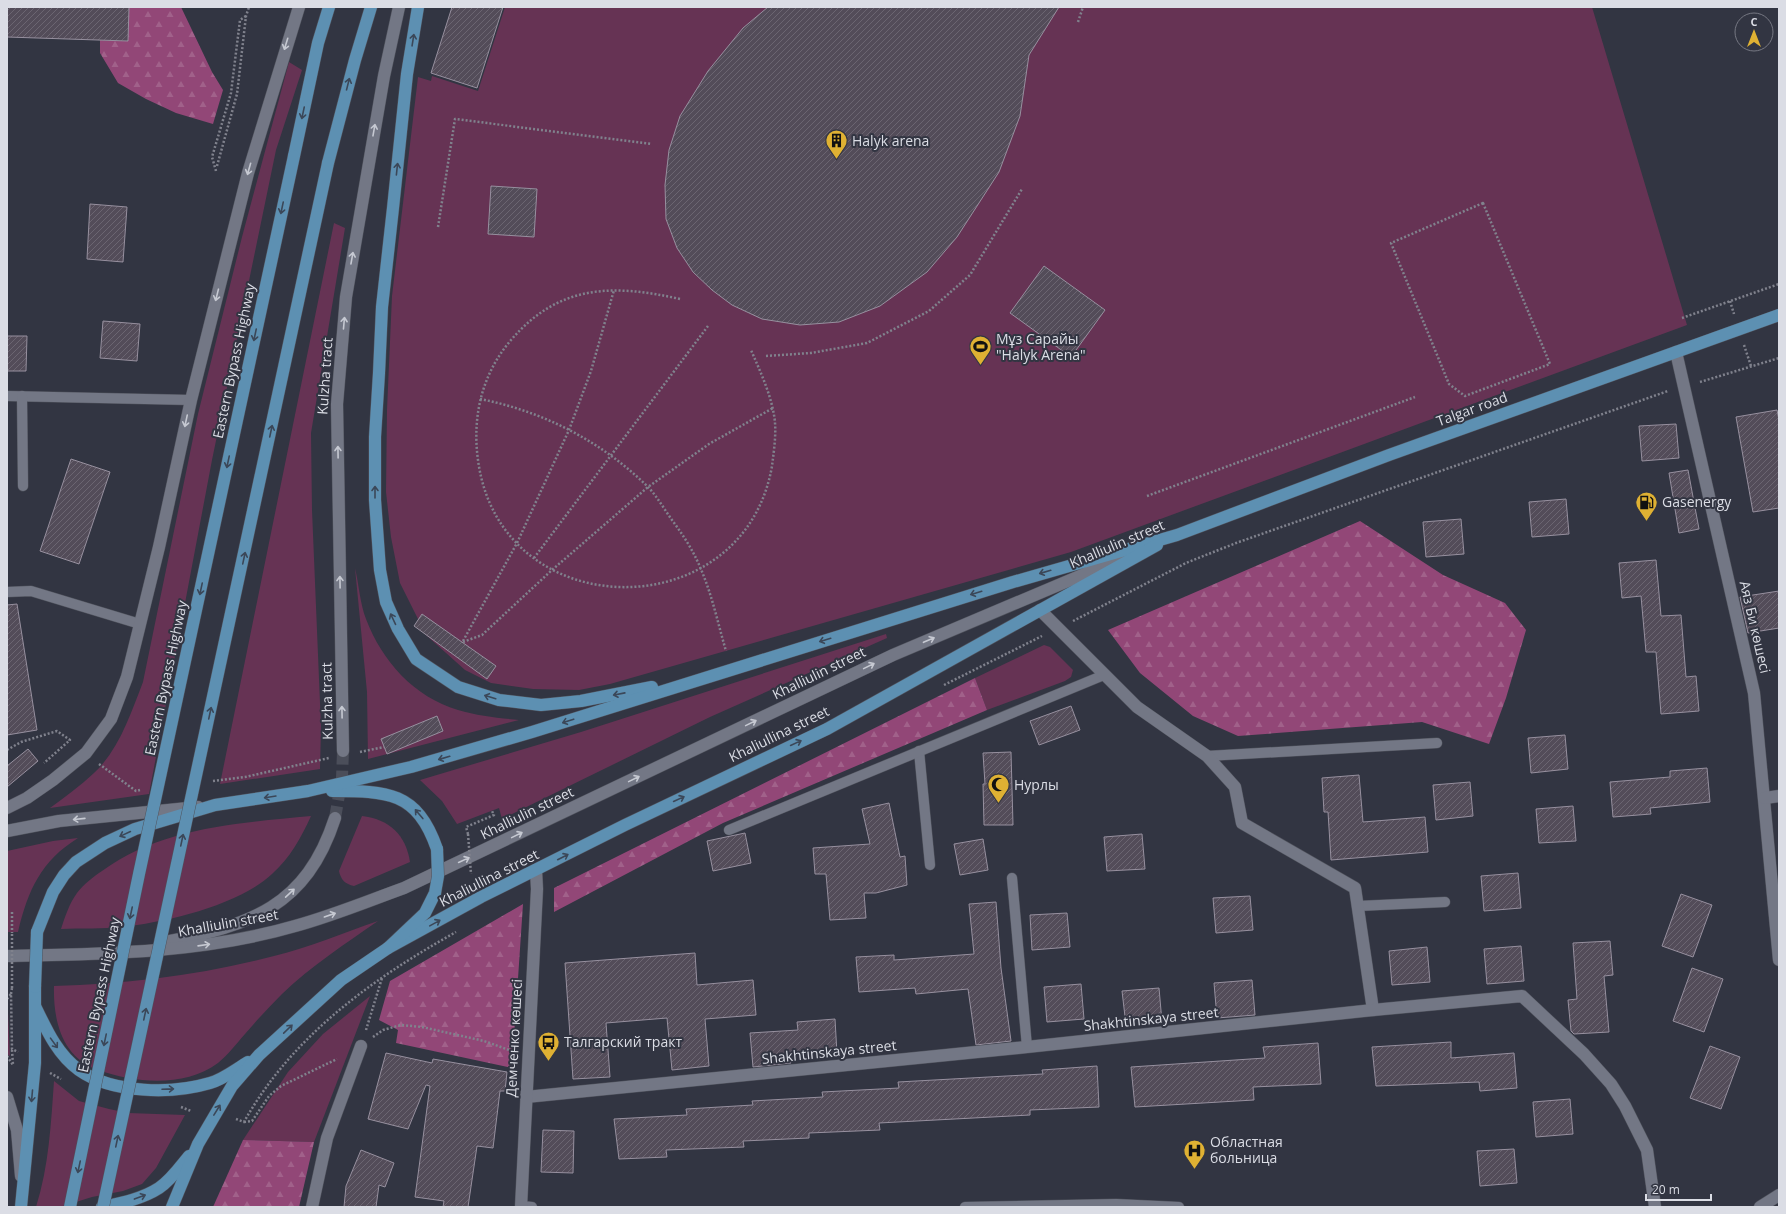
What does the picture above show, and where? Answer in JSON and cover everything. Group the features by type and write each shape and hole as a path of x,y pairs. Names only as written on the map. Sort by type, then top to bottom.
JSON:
{"main road":[{"path":"7,808 53,780 86,754 111,719 127,677 159,547 191,400 248,173 299,7"},
{"name":"Eastern Bypass Highway","path":"70,1207 139,874 318,43 329,7"},
{"path":"308,790 369,790 387,794 409,803 421,816 437,849 438,876 435,893 425,912 388,948 342,980 259,1055 232,1086 198,1144 174,1175 160,1188 142,1197 103,1207 328,163 355,60 371,7"},
{"name":"Kulzha tract","path":"348,752 337,404 346,297 384,76 399,7"},
{"path":"418,7 407,74 382,307 378,373 375,437 375,500 380,570 386,602 398,629 416,658 458,687 499,700 541,705 582,701 712,675"},
{"name":"Talgar road","path":"1177,535 1389,455 1779,315"},
{"name":"Аяз Би көшесі","path":"1676,352 1754,693 1766,798 1779,960"},
{"name":"Khalliulin street","path":"7,831 60,821 215,805 308,790 371,777 532,732 1013,582 1177,535"},
{"name":"Khalliulin street","path":"7,956 67,955 139,951 201,945 245,938 295,926 404,888 893,655 1177,535"},
{"name":"Khaliullina street","path":"388,948 481,897 625,825 827,729 1177,535"},
{"path":"1040,610 1057,629 1137,707 1207,756 1235,787 1242,823 1355,888 1373,1010"},
{"path":"1766,798 1779,796"},
{"path":"22,1202 35,1063 37,932 53,892 64,875 76,862 105,843 135,829 215,805"},
{"path":"67,955 145,946 206,934 234,926 264,912 286,897 305,878 324,850 335,818"},
{"name":"Демченко көшесі","path":"525,1207 526,1097 537,889 536,870"},
{"name":"Shakhtinskaya street","path":"526,1097 1522,996 1584,1054 1611,1084 1625,1106 1647,1150 1655,1207"},
{"path":"36,1008 50,1038 62,1054 79,1070 94,1078 119,1086 145,1090 190,1088 212,1082 259,1055"},
{"path":"312,1207 327,1138 361,1046"},
{"path":"7,1097 17,1130 22,1202"},
{"path":"172,1207 198,1144"},
{"path":"1760,1207 1779,1195"}],"lane":[{"path":"7,396 191,400"},
{"path":"22,396 24,486"},
{"path":"7,592 31,591 140,624"},
{"path":"729,830 1104,675"},
{"path":"1207,756 1438,743"},
{"path":"920,751 930,865"},
{"path":"1012,878 1027,1047"},
{"path":"1358,906 1445,902"},
{"path":"965,1207 1116,1204 1179,1207"}],"path":[{"path":"217,166 237,94 246,16 249,7"},
{"path":"1078,22 1083,7"},
{"path":"216,171 212,157 231,93 240,20 246,16"},
{"path":"438,227 455,119 652,144"},
{"path":"766,356 811,353 867,343 929,311 970,275 1022,189"},
{"path":"1483,203 1550,364 1465,396 1449,384 1391,243 1483,203"},
{"path":"1682,318 1779,284"},
{"path":"614,290 591,371 569,430 517,543 463,642 482,635 552,570 648,487 709,444 772,408"},
{"path":"680,300 652,293 627,290 582,294 546,310 530,321 502,350 485,382 480,399 476,436 480,475 492,510 502,526 517,543 534,558 562,576 605,587 624,587 668,581 700,568 730,548 753,519 762,500 769,479 773,459 775,433 772,408 767,388 751,350"},
{"path":"534,558 708,326"},
{"path":"938,688 1186,563 1236,543 1656,394 1779,358"},
{"path":"1147,496 1415,397"},
{"path":"480,399 509,405 528,411 569,430 611,456 648,487 685,538 700,568 726,651"},
{"path":"7,750 21,742 57,731 70,740"},
{"path":"348,752 384,747"},
{"path":"206,782 244,776 330,758"},
{"path":"99,764 136,790 144,790"},
{"path":"472,879 466,826 494,815 492,811"},
{"path":"7,1056 13,1065 11,994 12,912"},
{"path":"244,1122 256,1101 273,1078 303,1043 334,1013 382,978 463,928"},
{"path":"361,1046 382,978"},
{"path":"7,999 11,994"},
{"path":"236,1119 244,1122 252,1121 270,1096 281,1086 361,1046 367,1046 373,1037 383,1030 401,1025 422,1027 484,1041 529,1058"},
{"path":"12,1049 22,1054"}],"shaded area":[{"name":"Мұз Сарайы \"Halyk Arena\"","path":"505,7 1592,7 1687,325 1071,552 610,684 579,690 533,689 491,683 465,670 426,635 400,583 391,537 386,492 387,410 392,296 418,77 431,81 432,76 478,91"},
{"path":"289,62 302,70 276,150 212,460 149,794 50,808 89,778 103,764 111,753 123,730 143,682 198,414 242,237"},
{"path":"334,223 345,228 311,433 312,510 321,727 320,769 220,784"},
{"path":"355,568 364,613 373,634 391,663 414,687 442,704 458,710 496,718 519,720 368,759 367,692"},
{"path":"886,634 887,638 710,717 502,819 499,808 457,824 442,801 420,780 581,732"},
{"path":"1044,645 1050,647 1073,670 1071,677 1065,681 987,710 975,678"},
{"path":"311,816 299,840 278,868 258,885 241,895 202,910 140,925 114,928 61,929 77,893 85,884 99,873 125,856 176,836 202,830 256,821"},
{"path":"362,816 380,821 395,830 405,844 410,862 354,886 344,881 339,871"},
{"path":"78,838 54,856 45,867 26,903 18,932 7,932 7,851 53,841"},
{"path":"378,921 328,956 293,984 218,1063 205,1071 190,1076 175,1080 143,1080 128,1078 98,1070 86,1064 68,1047 58,1025 55,1012 54,986 137,981 247,963 313,944"},
{"path":"7,990 10,1056 7,1054"},
{"path":"370,996 314,1142 243,1140 288,1072 323,1034"},
{"path":"54,1081 79,1101 109,1109 128,1113 185,1115 156,1168 142,1184 123,1191 92,1197 60,1207 36,1207 47,1160"}],"green space":[{"path":"129,7 181,7 212,72 223,90 213,124 176,113 146,99 118,83 100,53 100,40 127,41"},
{"path":"1360,521 1443,575 1505,603 1526,630 1506,698 1489,744 1422,722 1238,736 1193,716 1140,673 1108,630"},
{"path":"975,678 987,710 723,823 554,912 554,888"},
{"path":"523,904 512,1068 396,1043 398,1030 379,1020 390,981"},
{"path":"243,1140 314,1142 299,1207 213,1207"}],"building":[{"path":"7,7 129,7 128,41 7,37"},
{"path":"452,7 503,7 477,88 431,73"},
{"name":"Halyk arena","path":"768,7 1059,7 1029,55 1020,116 999,172 957,237 927,272 880,306 839,322 800,325 762,319 732,305 712,290 693,272 677,248 666,219 665,185 669,150 680,116 708,71 743,28"},
{"path":"491,186 537,189 534,237 488,234"},
{"path":"90,204 127,207 123,262 87,259"},
{"path":"1044,266 1105,310 1071,357 1010,313"},
{"path":"103,321 140,324 137,361 100,358"},
{"path":"7,336 27,336 26,371 7,371"},
{"path":"1777,410 1779,420 1779,508 1753,512 1736,417"},
{"path":"1676,424 1679,458 1642,461 1639,426"},
{"path":"71,459 110,472 79,564 40,551"},
{"path":"1688,470 1699,529 1679,533 1669,473"},
{"path":"1566,499 1569,534 1532,537 1529,502"},
{"path":"1461,519 1464,554 1426,557 1423,522"},
{"path":"1656,560 1661,616 1681,615 1686,677 1696,676 1699,711 1661,714 1656,652 1646,652 1641,596 1622,598 1619,563"},
{"path":"1779,591 1779,628 1748,633 1740,597"},
{"path":"17,604 37,730 7,735 7,605"},
{"path":"422,614 496,666 487,679 414,626"},
{"path":"1071,706 1080,730 1039,745 1030,721"},
{"path":"437,716 443,731 387,754 381,739"},
{"path":"1565,735 1568,769 1531,773 1528,738"},
{"path":"28,749 38,761 7,787 7,766"},
{"path":"1011,752 1013,825 984,825 983,784 985,784 983,753"},
{"path":"1707,768 1710,802 1650,808 1651,814 1613,817 1610,782 1670,777 1670,771"},
{"path":"1359,775 1363,822 1425,817 1428,852 1331,860 1328,812 1324,812 1322,778"},
{"path":"1470,782 1473,816 1436,820 1433,785"},
{"path":"889,803 900,857 905,856 907,885 876,893 864,893 866,918 830,920 826,874 815,874 813,848 870,844 862,809"},
{"path":"1573,806 1576,841 1539,843 1536,809"},
{"path":"745,833 751,863 713,871 707,841"},
{"path":"1142,834 1145,869 1107,871 1104,837"},
{"path":"983,839 988,870 960,875 954,844"},
{"path":"1518,873 1521,908 1484,911 1481,876"},
{"path":"1681,894 1712,905 1693,957 1662,946"},
{"path":"1250,896 1253,930 1216,933 1213,898"},
{"path":"996,902 1001,968 1011,1041 976,1045 968,989 916,994 915,988 859,992 856,957 894,955 894,960 974,954 969,904"},
{"path":"1067,913 1070,947 1032,950 1030,915"},
{"path":"1610,941 1613,975 1604,976 1609,1032 1574,1034 1571,1031 1568,1000 1577,999 1573,943"},
{"path":"1521,946 1524,981 1487,984 1484,949"},
{"path":"1427,947 1430,982 1392,985 1389,951"},
{"path":"695,953 697,985 753,980 756,1015 705,1019 709,1066 672,1070 667,1018 606,1023 610,1077 573,1079 565,963"},
{"path":"1692,968 1723,979 1704,1032 1673,1021"},
{"path":"1252,980 1255,1015 1217,1018 1214,983"},
{"path":"1081,984 1084,1019 1047,1022 1044,987"},
{"path":"1159,988 1162,1022 1126,1025 1122,991"},
{"path":"835,1019 837,1054 790,1058 791,1063 753,1067 750,1033 798,1030 797,1022"},
{"path":"1451,1042 1451,1058 1514,1053 1517,1088 1480,1091 1479,1082 1376,1086 1372,1047"},
{"path":"1318,1043 1321,1084 1253,1087 1254,1100 1135,1107 1131,1067 1265,1058 1263,1047"},
{"path":"1710,1046 1740,1057 1721,1109 1690,1098"},
{"path":"386,1053 432,1063 433,1059 507,1072 505,1091 500,1091 493,1148 477,1146 468,1207 443,1207 444,1201 415,1197 430,1086 426,1085 408,1129 368,1119"},
{"path":"1097,1066 1099,1107 1030,1110 1030,1115 879,1123 880,1130 809,1133 809,1138 743,1141 744,1147 666,1150 667,1157 619,1159 614,1119 687,1115 686,1109 753,1105 752,1101 823,1097 822,1092 899,1088 898,1082 1043,1074 1042,1070"},
{"path":"1570,1099 1573,1134 1536,1137 1533,1102"},
{"path":"543,1130 574,1131 573,1173 541,1172"},
{"path":"1514,1149 1517,1183 1480,1186 1477,1151"},
{"path":"361,1150 394,1163 385,1187 379,1185 376,1207 344,1207 346,1186"}],"tunnel":[{"path":"335,818 342,778 343,751"}],"place":[{"name":"Halyk arena","path":"836,160"},
{"name":"Мұз Сарайы \"Halyk Arena\"","path":"980,366"},
{"name":"Gasenergy","path":"1647,522"},
{"name":"Нурлы","path":"998,804"},
{"name":"Талгарский тракт","path":"548,1062"},
{"name":"Областная больница","path":"1195,1170"}]}
